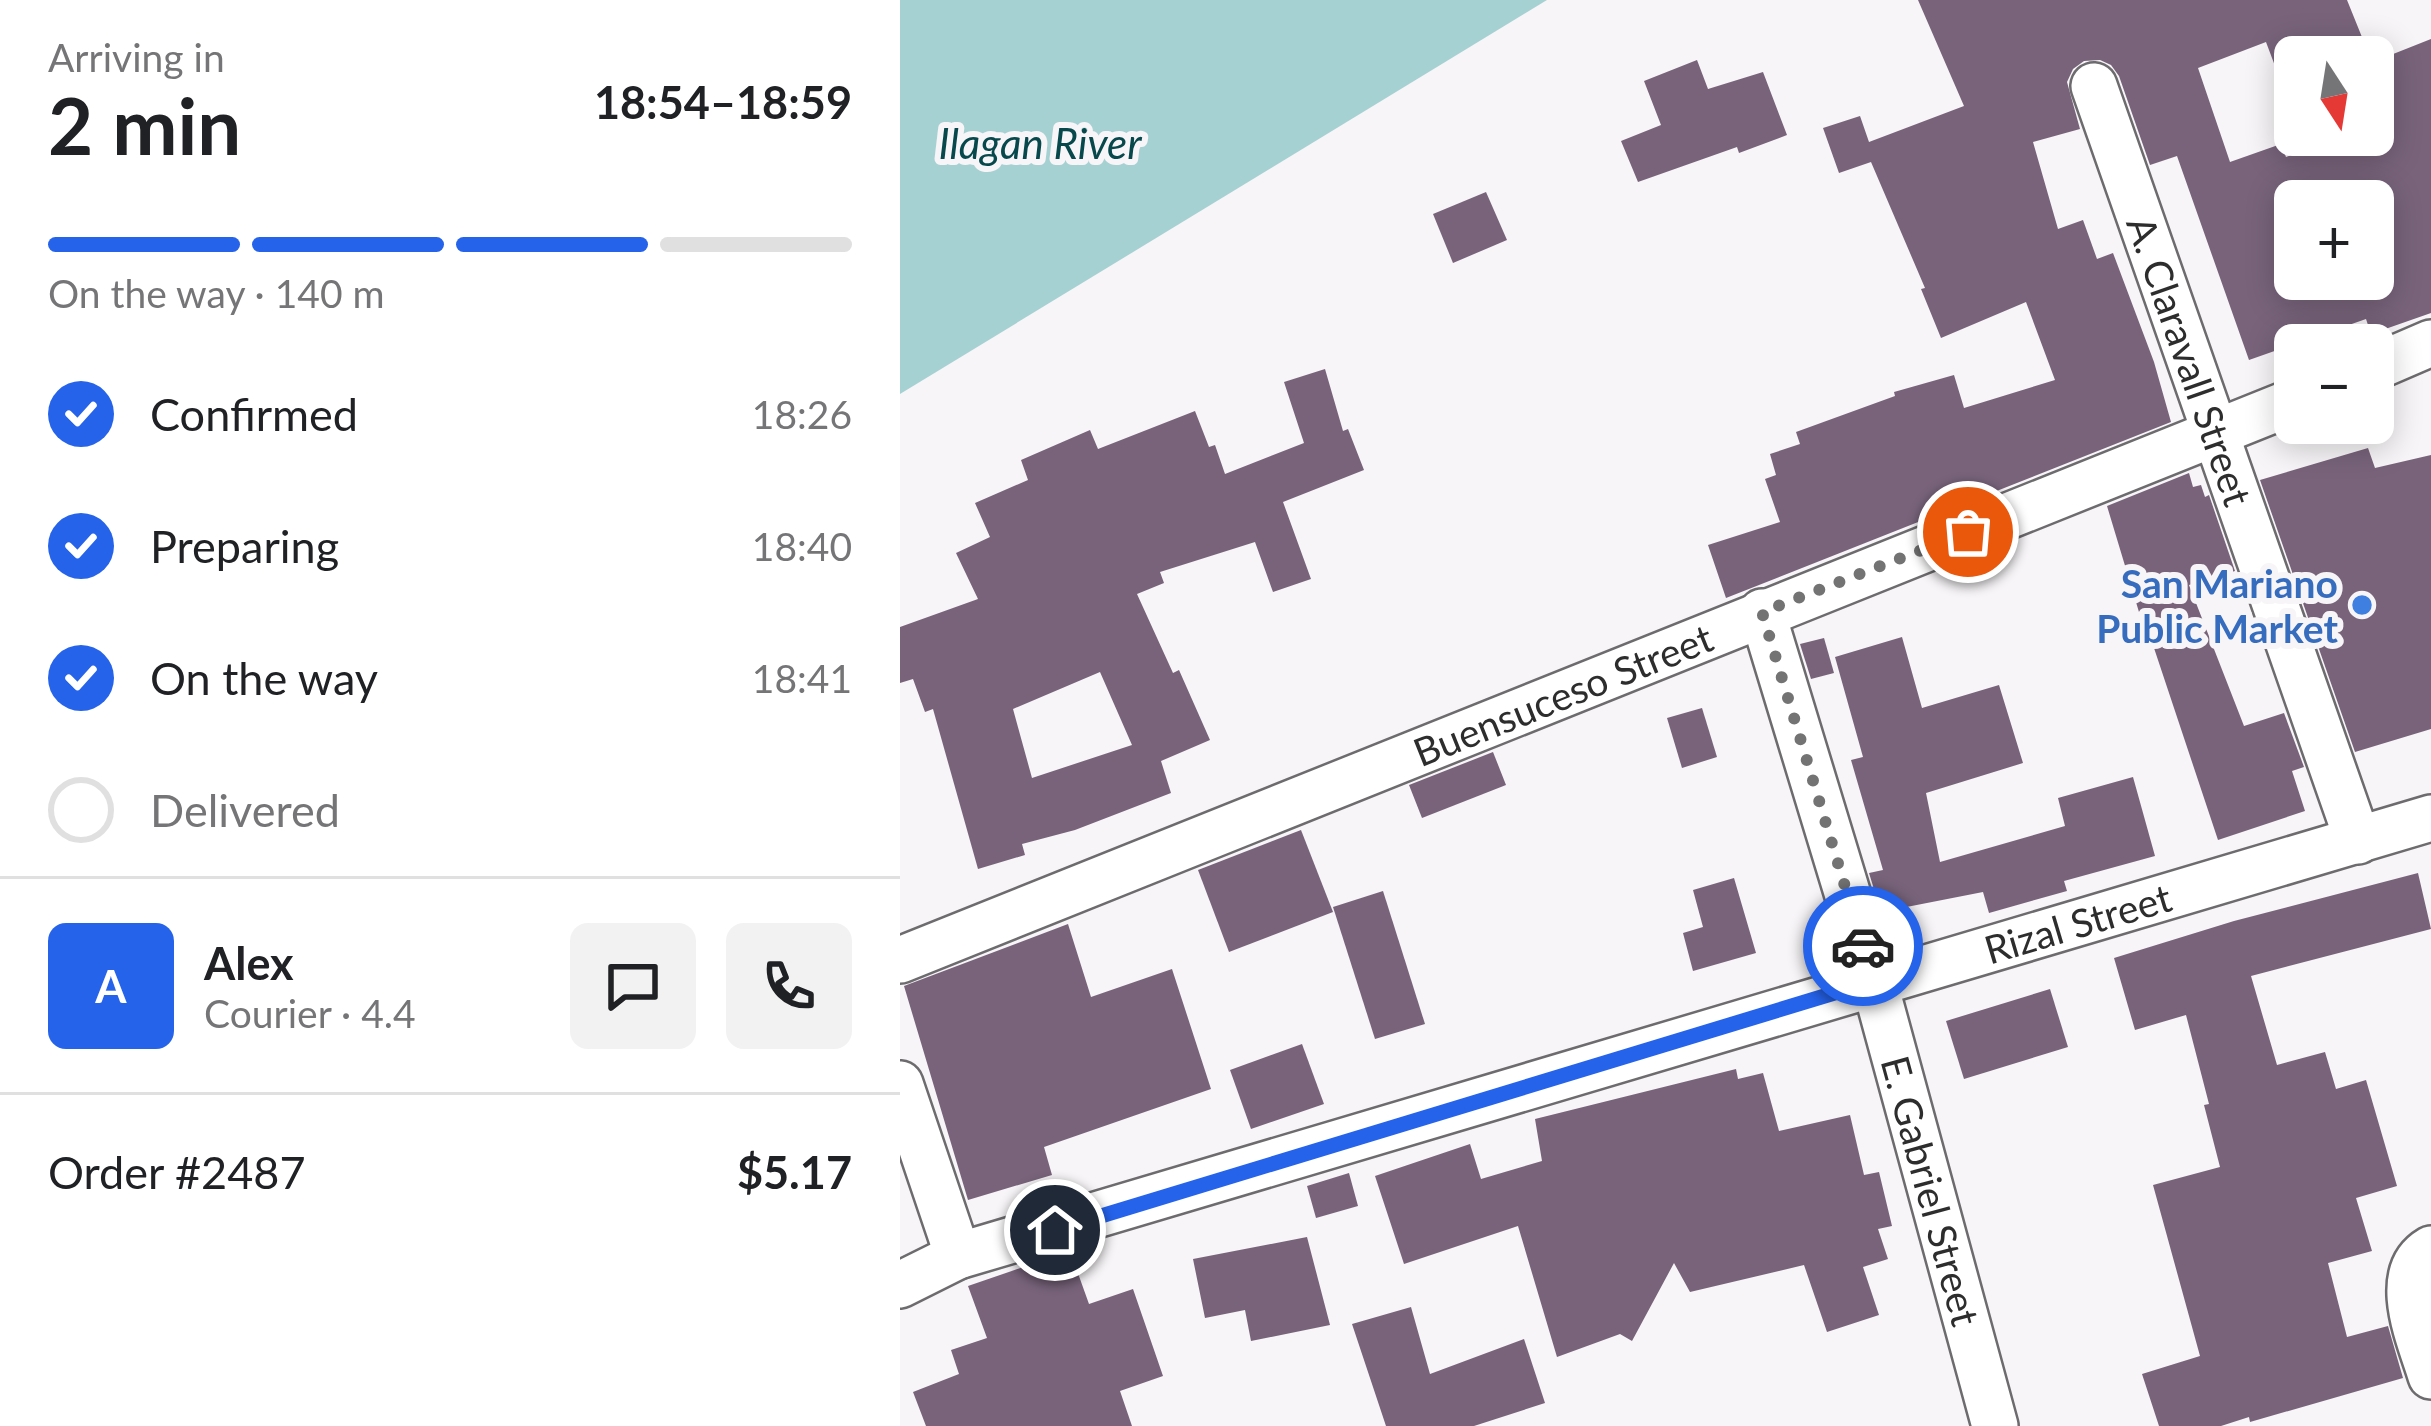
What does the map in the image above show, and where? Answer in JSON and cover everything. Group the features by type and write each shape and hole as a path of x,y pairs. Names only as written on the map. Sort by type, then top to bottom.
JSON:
{"street":[{"name":"A. Claravall Street","path":"2094,86 2358,841"},
{"path":"2394,359 2431,344"},
{"name":"Buensuceso Street","path":"900,960 2274,410"},
{"name":"E. Gabriel Street","path":"1762,612 1874,981 1995,1426"},
{"name":"Rizal Street","path":"900,1285 958,1256 2431,818"},
{"path":"900,1084 958,1256"},
{"path":"2431,1249 2423,1254 2411,1282 2410,1306 2431,1376"}],"water":[{"name":"Ilagan River","path":"900,0 1547,0 900,394"}],"building":[{"path":"1918,0 2347,0 2362,36 2274,36 2274,63 2266,42 2198,68 2230,162 2274,146 2274,156 2286,157 2394,156 2394,54 2431,39 2431,313 2394,326 2368,324 2366,319 2352,324 2274,324 2274,351 2249,360 2177,156 2150,165 2119,76 2100,60 2084,61 2067,82 2080,129 2033,142 2058,229 2083,220 2097,259 2113,253 2171,422 1726,598 1708,545 1780,522 1765,479 1776,475 1770,454 1800,444 1796,432 1895,396 1894,392 1954,375 1964,408 2055,380 2026,302 1941,338 1921,289 1925,288 1871,162 1839,173 1823,128 1860,116 1869,142 1964,106"},
{"path":"1697,60 1708,89 1763,72 1787,135 1638,182 1621,141 1661,125 1644,81"},
{"path":"1486,192 1507,240 1453,263 1433,214"},
{"path":"1325,369 1343,431 1348,429 1364,470 1283,502 1311,579 1273,592 1255,542 1160,572 1164,583 1137,594 1210,740 1161,761 1171,793 1075,830 1022,844 1025,855 978,869 933,709 925,712 913,679 900,683 900,627 978,599 956,553 990,537 975,503 1028,480 1021,460 1090,430 1098,449 1195,411 1225,474 1304,443 1284,382","holes":["1100,672 1132,745 1032,778 1013,709"]},
{"name":"San Mariano Public Market","path":"2368,448 2375,468 2431,455 2431,729 2355,752 2260,480"},
{"path":"2189,473 2193,487 2201,485 2205,497 2209,495 2235,571 2189,585 2244,726 2284,713 2304,767 2292,771 2305,811 2218,840 2107,506"},
{"path":"1902,637 1922,708 1999,685 2023,763 1926,793 1940,862 2065,826 2058,798 2133,777 2155,856 2064,881 2067,891 1989,913 1983,892 1881,912 1869,873 1883,870 1851,760 1863,757 1835,657"},
{"path":"1824,638 1834,673 1811,679 1800,644"},
{"path":"1702,708 1717,757 1682,768 1667,718"},
{"path":"1493,752 1506,785 1422,818 1409,785"},
{"path":"1301,830 1333,912 1229,952 1198,870"},
{"path":"2418,873 2431,929 2251,976 2277,1065 2325,1052 2336,1089 2366,1080 2397,1186 2356,1198 2372,1251 2328,1263 2347,1337 2388,1326 2403,1378 2250,1422 2249,1417 2221,1426 2159,1426 2142,1374 2200,1356 2153,1185 2220,1167 2186,1015 2135,1030 2114,958"},
{"path":"1734,878 1756,953 1693,971 1683,933 1703,927 1693,890"},
{"path":"1383,891 1425,1024 1375,1039 1333,907"},
{"path":"1068,924 1091,997 1172,969 1211,1089 1044,1147 1052,1175 968,1200 904,986"},
{"path":"2050,989 2068,1047 1964,1079 1946,1021"},
{"path":"1302,1044 1324,1104 1251,1129 1230,1070"},
{"path":"1736,1069 1738,1079 1763,1073 1779,1131 1850,1115 1864,1175 1879,1172 1892,1226 1878,1229 1888,1259 1863,1267 1879,1315 1827,1332 1804,1265 1690,1292 1674,1263 1632,1341 1620,1334 1557,1357 1518,1226 1404,1264 1375,1176 1470,1144 1481,1179 1542,1161 1535,1119"},
{"path":"1349,1173 1358,1206 1316,1218 1307,1186"},
{"path":"1307,1237 1330,1325 1251,1341 1245,1310 1205,1318 1193,1259"},
{"path":"1070,1251 1089,1304 1133,1289 1163,1376 1120,1391 1132,1426 926,1426 913,1392 959,1374 951,1350 987,1338 968,1286"},
{"path":"1411,1307 1430,1374 1524,1339 1545,1403 1474,1426 1386,1426 1352,1324"}],"way so far":[{"path":"1863,946 1762,612 1968,532"}],"place":[{"name":"San Mariano Public Market","path":"2362,605"}],"route":[{"path":"1055,1230 1874,981 1863,946"}]}
